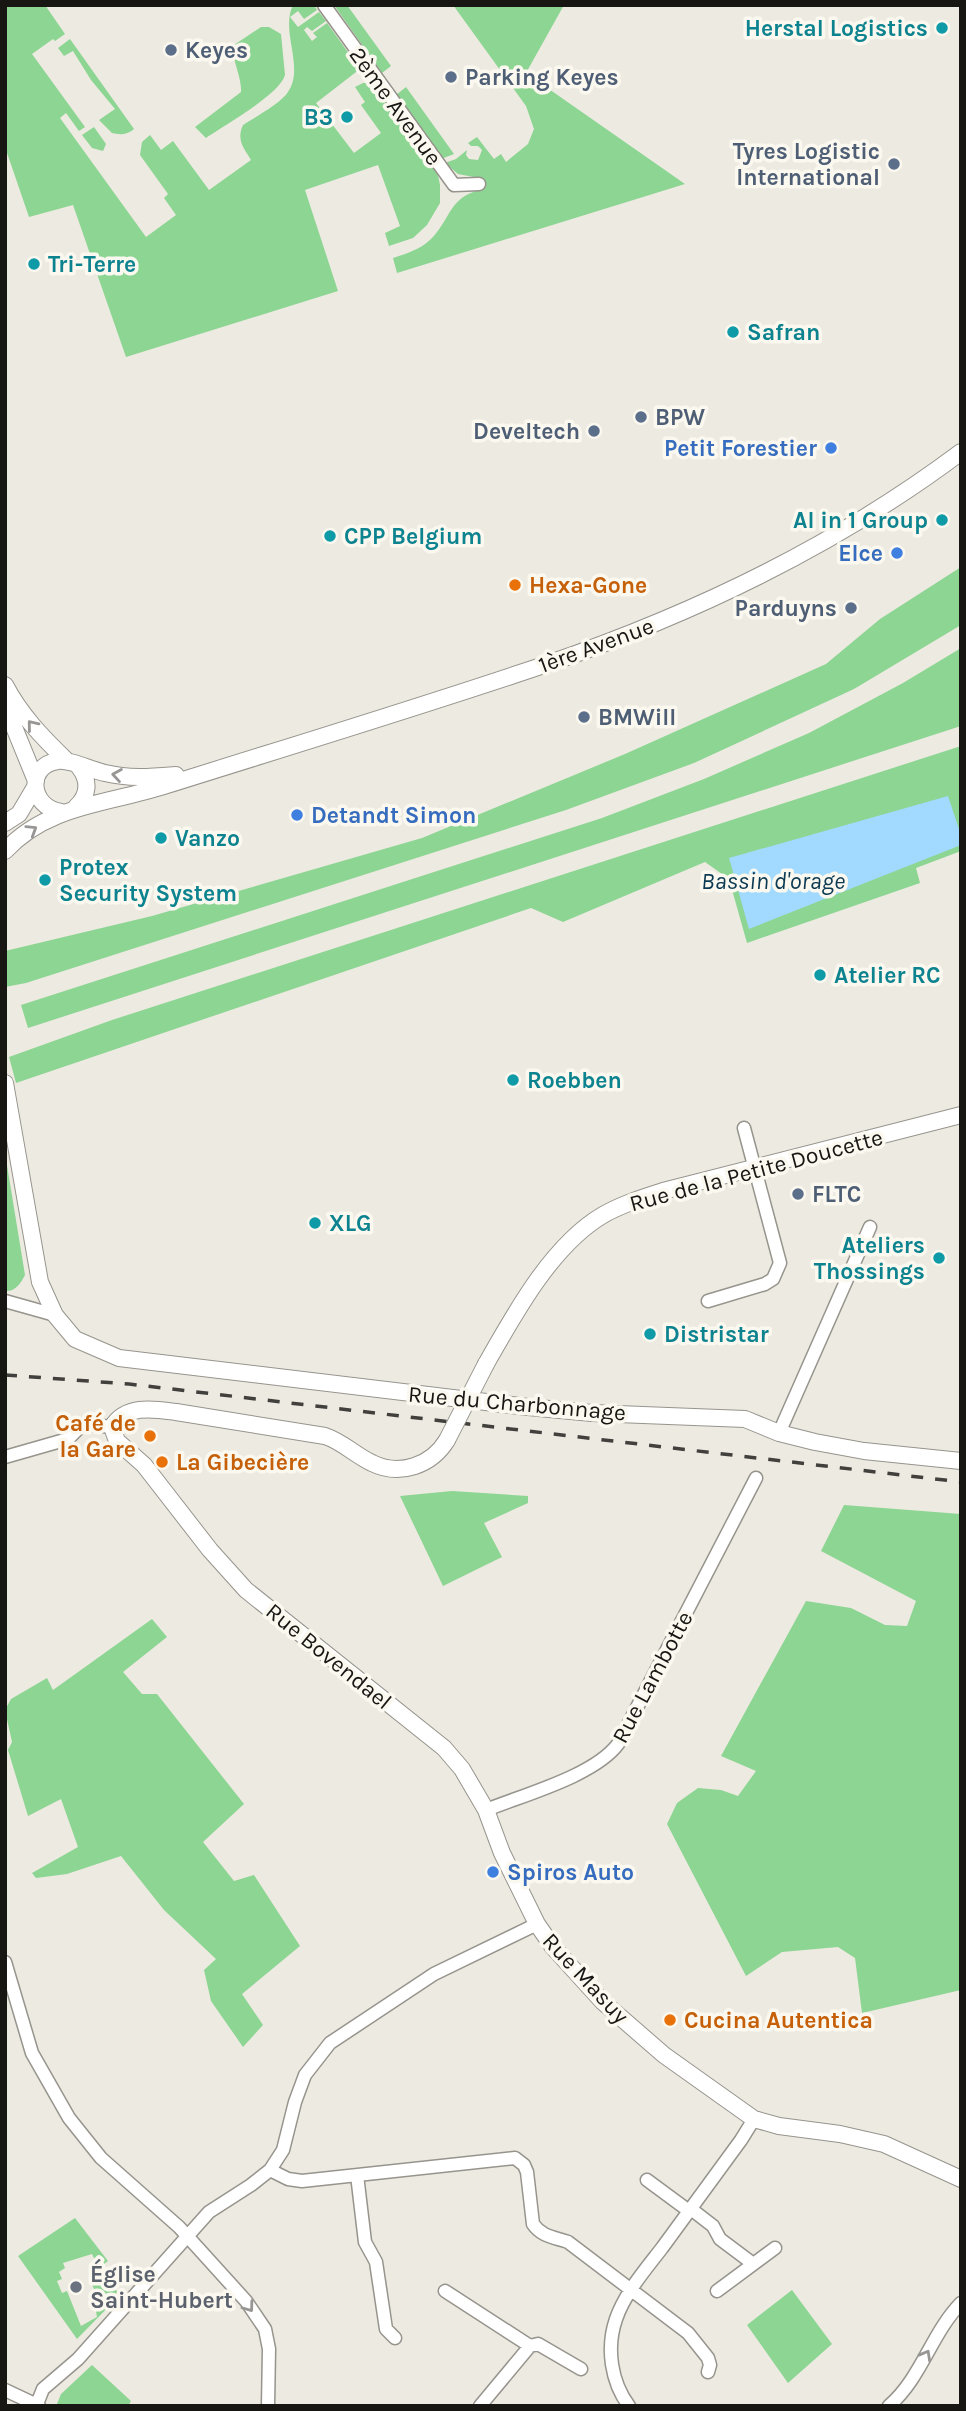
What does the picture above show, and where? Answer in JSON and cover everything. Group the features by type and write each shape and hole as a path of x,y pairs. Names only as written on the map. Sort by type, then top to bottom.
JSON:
{"street":[{"name":"2ème Avenue","path":"324,5 454,186 479,184"},
{"name":"1ère Avenue","path":"5,851 18,839 69,810 163,786 546,664 648,626 714,597 830,537 961,452"},
{"path":"5,685 34,728 84,773 86,795 69,810 53,811 40,802 5,705"},
{"path":"5,823 19,814 45,766 53,761 72,764"},
{"name":"1ère Avenue","path":"72,764 139,779 203,772"},
{"path":"5,1083 40,1282 55,1315"},
{"name":"Rue de la Petite Doucette","path":"112,1427 118,1419 132,1411 153,1409 176,1412 325,1436 343,1443 369,1462 395,1469 411,1468 429,1461 443,1448 486,1364 547,1268 562,1249 601,1216 629,1202 652,1195 961,1115"},
{"path":"708,1301 765,1284 773,1279 780,1263 744,1128"},
{"path":"779,1433 870,1227"},
{"path":"5,1301 55,1315"},
{"name":"Rue du Charbonnage","path":"55,1315 75,1339 118,1358 539,1409 745,1419 779,1433 864,1451 961,1461"},
{"path":"5,1457 68,1438 83,1424 112,1427"},
{"name":"Rue Bovendael","path":"112,1427 117,1441 144,1465 246,1590 444,1748 461,1769 486,1810 502,1853 537,1924"},
{"name":"Rue Lambotte","path":"486,1810 575,1774 601,1762 611,1754 756,1478"},
{"name":"Rue Masuy","path":"38,2405 43,2389 78,2359 209,2213 270,2170 283,2150 300,2086 313,2063 330,2043 435,1974 537,1924 553,1947 603,2003 664,2055 754,2119 779,2126 840,2134 884,2144 961,2179"},
{"path":"5,1962 32,2053 69,2118 101,2158 188,2237 246,2301 265,2329 269,2349 268,2406"},
{"path":"628,2406 620,2394 611,2360 616,2319 631,2289 754,2119"},
{"path":"270,2170 295,2181 514,2158 524,2165 527,2172 533,2224 548,2237 568,2242 692,2336 708,2358 708,2372"},
{"path":"357,2175 365,2242 376,2262 386,2329 395,2338"},
{"path":"647,2180 713,2226 720,2239 752,2263"},
{"path":"717,2291 775,2248"},
{"path":"445,2291 530,2346"},
{"path":"889,2406 911,2382 946,2321 961,2303"},
{"path":"481,2406 530,2346 538,2344 581,2369"},
{"path":"5,2390 38,2405"}],"green space":[{"path":"5,5 45,5 65,34 32,54 85,127 79,131 66,113 60,118 146,237 176,215 164,198 168,194 140,155 142,142 150,135 161,150 173,141 209,190 251,160 241,140 243,125 279,101 293,82 294,61 289,26 290,15 293,5 314,5 317,10 304,19 298,11 290,17 298,27 319,12 326,21 312,31 307,27 304,30 312,41 317,37 313,33 327,23 360,69 316,103 354,153 381,133 361,105 365,102 355,87 363,83 373,83 438,175 440,203 427,225 413,238 389,246 385,233 400,226 378,165 305,190 338,291 126,357 73,205 29,217 5,147"},
{"path":"334,5 347,5 391,66 382,73"},
{"path":"453,5 564,5 526,73 685,184 397,273 393,258 424,245 439,230 463,197 480,190 479,178 458,174 445,163 456,159 467,150 469,159 478,160 482,150 468,143 477,137 494,159 501,154 506,162 528,144 534,129 526,106"},
{"path":"261,27 269,27 281,34 285,75 281,83 263,100 206,138 195,127 241,92 234,45"},
{"path":"70,39 134,129 123,134 112,133 99,120 115,109 91,80 73,51 64,56 58,48"},
{"path":"406,87 454,154 441,159 396,95"},
{"path":"94,127 106,144 103,151 92,148 82,135"},
{"path":"961,567 961,625 854,689 694,763 566,810 26,983 5,987 5,951 152,916 422,838 625,754 826,664 880,619"},
{"path":"961,648 961,726 28,1028 21,1005 602,818 704,779 809,733 903,683"},
{"path":"961,746 961,851 916,868 920,883 747,943 729,879 705,862 563,922 531,908 16,1083 9,1057 112,1020"},
{"path":"5,1153 25,1275 20,1284 9,1291 5,1291"},
{"path":"452,1491 528,1496 528,1503 484,1523 502,1557 443,1586 400,1496"},
{"path":"844,1505 961,1514 961,1990 862,2013 855,1958 838,1947 782,1952 746,1976 667,1824 677,1803 698,1788 721,1790 738,1796 756,1771 721,1756 806,1601 851,1608 885,1625 907,1626 916,1601 821,1551"},
{"path":"152,1619 167,1637 123,1672 142,1694 157,1694 244,1804 203,1842 234,1881 254,1875 300,1946 242,1994 263,2025 243,2047 211,2001 204,1970 216,1959 164,1910 121,1856 67,1874 36,1878 32,1873 78,1847 61,1799 28,1816 8,1750 12,1742 5,1710 11,1699 47,1678 53,1690"},
{"path":"75,2218 108,2261 99,2268 120,2295 77,2339 18,2256","holes":["92,2254 98,2266 92,2269 97,2279 91,2282 102,2308 96,2311 97,2317 81,2326 67,2291 62,2293 57,2281 62,2279 59,2272 65,2268 63,2263"]},
{"path":"792,2290 832,2344 788,2383 747,2325"},
{"path":"92,2365 131,2401 128,2406 57,2404 61,2394"}],"water":[{"name":"Bassin d'orage","path":"948,796 961,835 961,845 749,929 729,858"}],"railway":[{"path":"5,1375 129,1384 961,1482"}],"place":[{"name":"Herstal Logistics","path":"942,28"},
{"name":"Keyes","path":"171,50"},
{"name":"Parking Keyes","path":"451,77"},
{"name":"B3","path":"347,117"},
{"name":"Tyres Logistic International","path":"894,164"},
{"name":"Tri-Terre","path":"34,264"},
{"name":"Safran","path":"733,332"},
{"name":"BPW","path":"641,417"},
{"name":"Develtech","path":"594,431"},
{"name":"Petit Forestier","path":"831,448"},
{"name":"Al in 1 Group","path":"942,520"},
{"name":"CPP Belgium","path":"330,536"},
{"name":"Elce","path":"897,553"},
{"name":"Hexa-Gone","path":"515,585"},
{"name":"Parduyns","path":"851,608"},
{"name":"BMWill","path":"584,717"},
{"name":"Detandt Simon","path":"297,815"},
{"name":"Vanzo","path":"161,838"},
{"name":"Protex Security System","path":"45,880"},
{"name":"Atelier RC","path":"820,975"},
{"name":"Roebben","path":"513,1080"},
{"name":"FLTC","path":"798,1194"},
{"name":"XLG","path":"315,1223"},
{"name":"Ateliers Thossings","path":"939,1258"},
{"name":"Distristar","path":"650,1334"},
{"name":"Café de la Gare","path":"150,1436"},
{"name":"La Gibecière","path":"162,1462"},
{"name":"Spiros Auto","path":"493,1872"},
{"name":"Cucina Autentica","path":"670,2020"},
{"name":"Église Saint-Hubert","path":"76,2287"}]}
